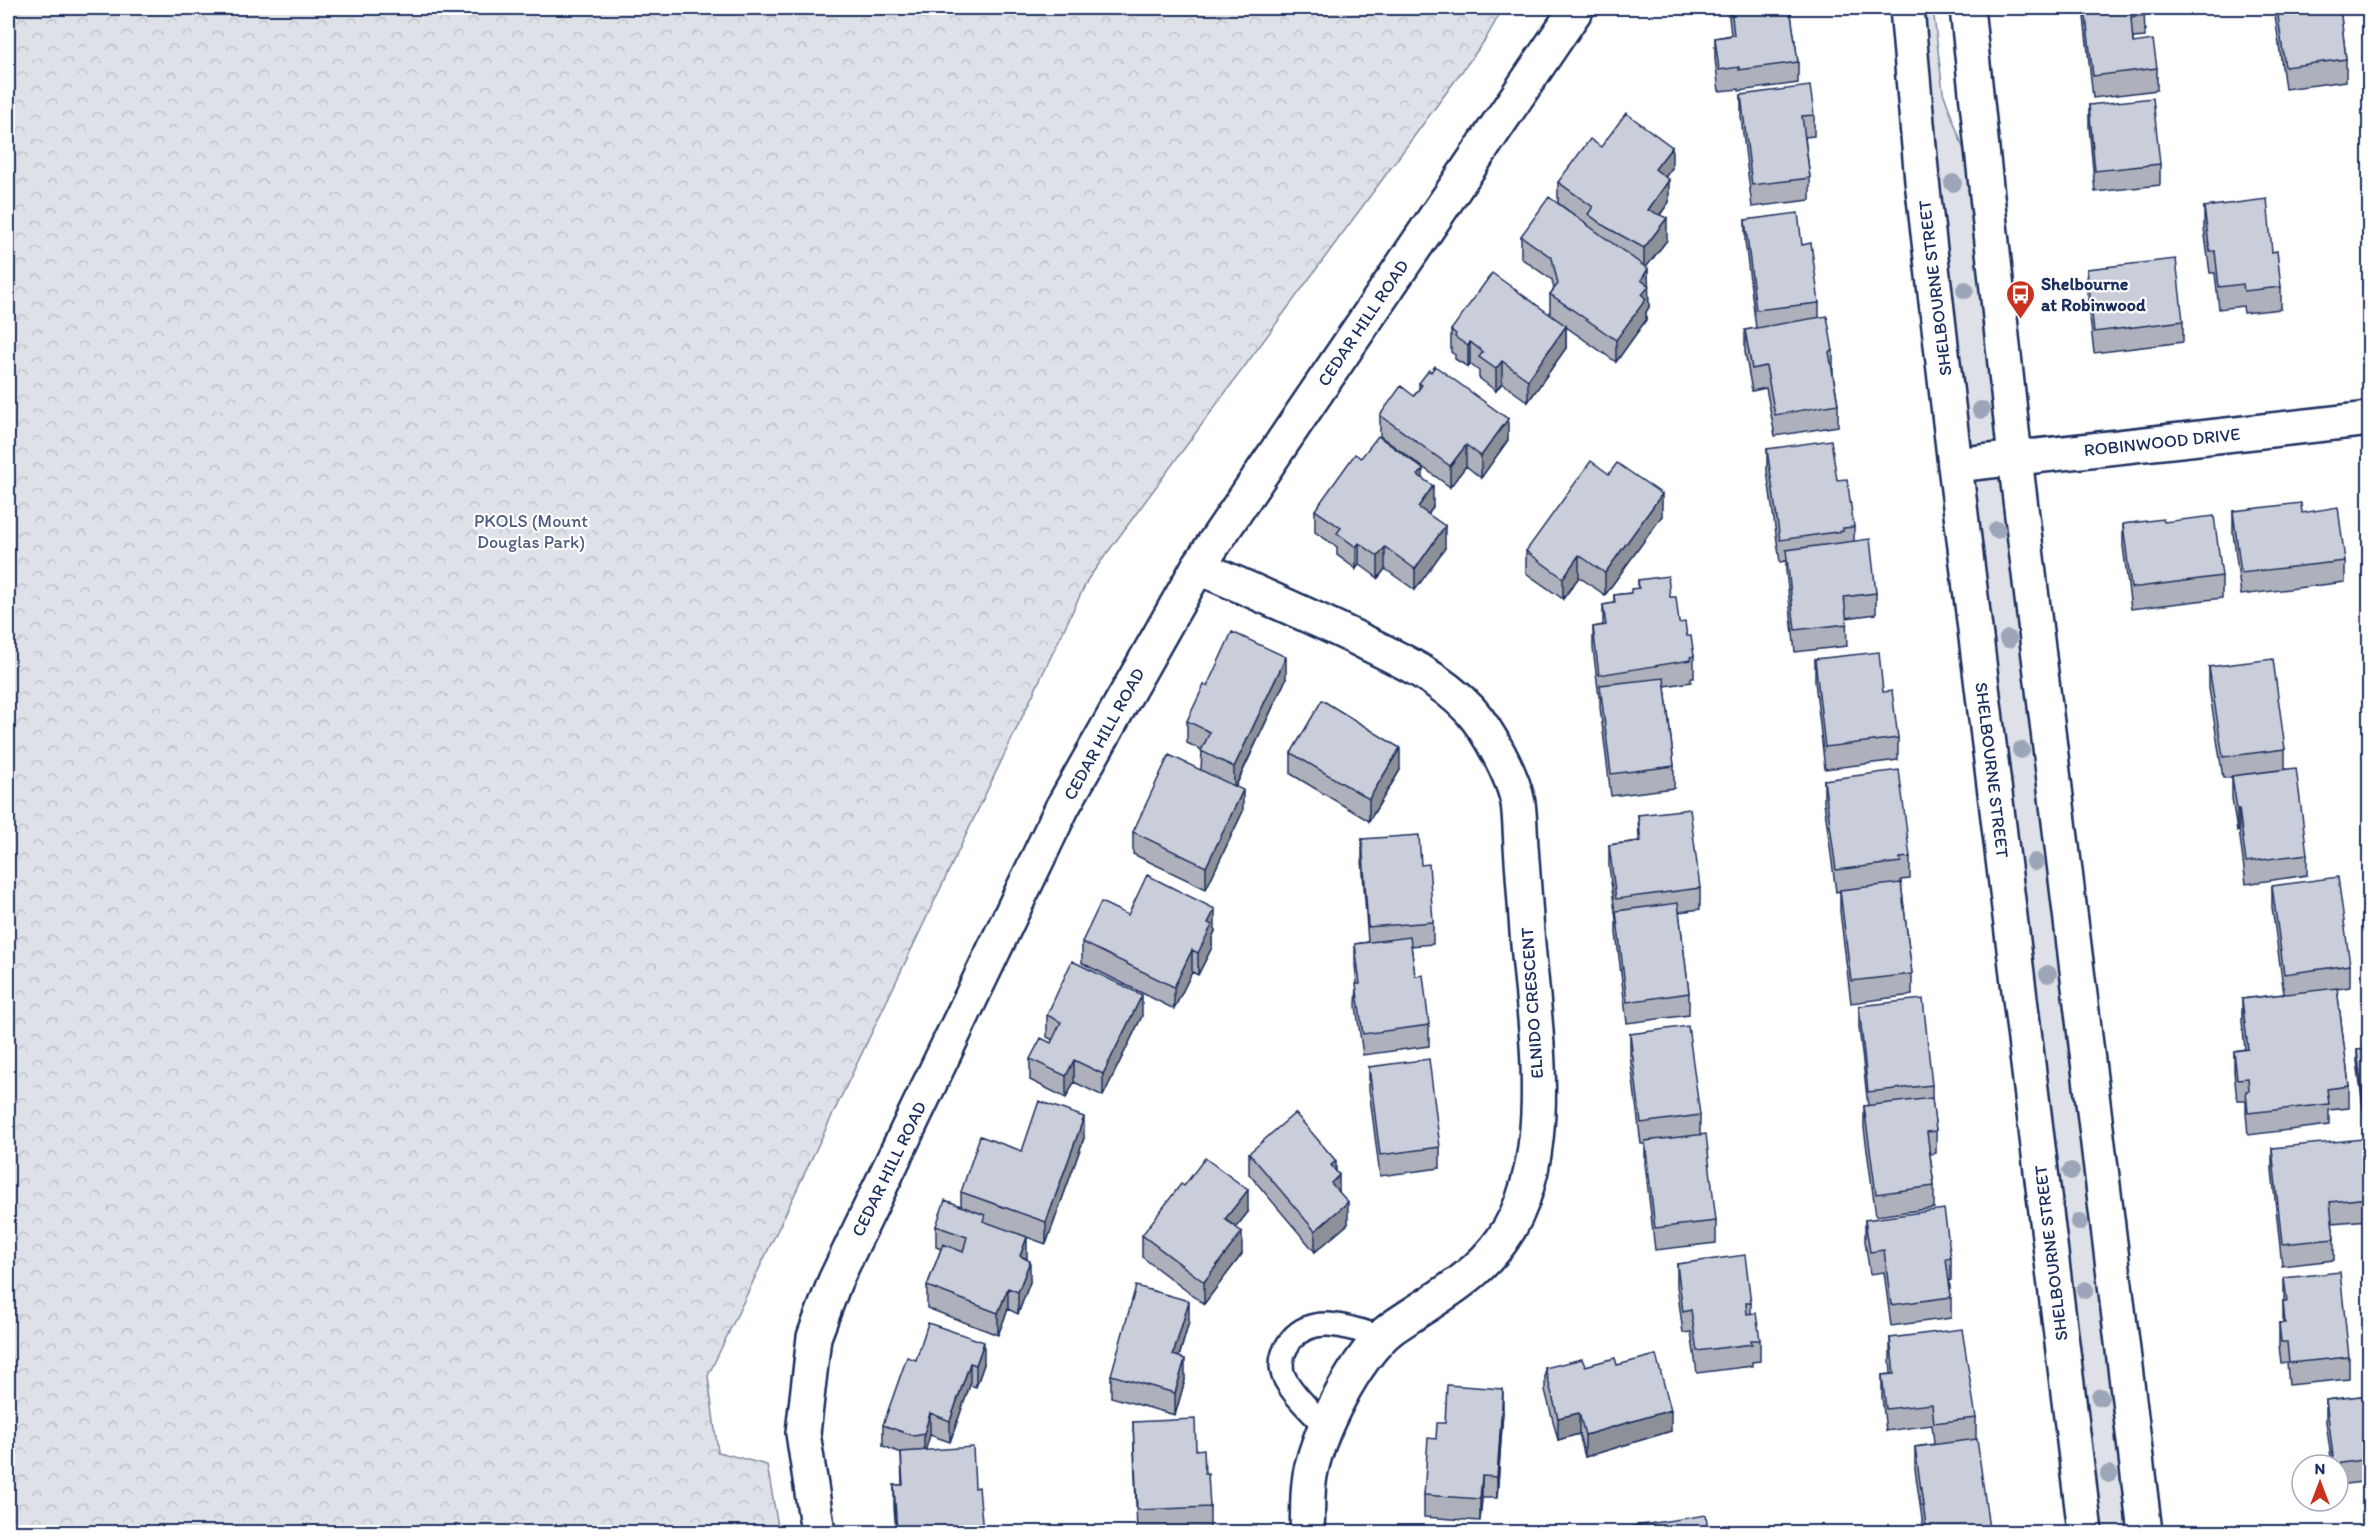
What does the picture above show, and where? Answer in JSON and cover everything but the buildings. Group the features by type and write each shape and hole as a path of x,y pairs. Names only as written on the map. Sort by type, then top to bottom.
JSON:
{"street":[{"name":"CEDAR HILL ROAD","path":"818,1533 803,1434 814,1337 835,1281 1062,808 1198,567 1576,8"},
{"name":"SHELBOURNE STREET","path":"1907,8 1922,181 1955,465 2085,1533"},
{"path":"1966,8 2015,458 2145,1533"},
{"name":"ROBINWOOD DRIVE","path":"1955,465 2370,419"},
{"name":"ELNIDO CRESCENT","path":"1198,567 1306,614 1408,663 1447,688 1472,712 1499,753 1518,801 1539,1104 1530,1176 1521,1207 1507,1232 1474,1272 1466,1280 1381,1337 1365,1356 1339,1400 1318,1446 1309,1481 1308,1533"}],"lane":[{"path":"1326,1427 1290,1387 1282,1370 1284,1348 1298,1332 1314,1325 1335,1324 1381,1337"}],"green space":[{"name":"PKOLS (Mount Douglas Park)","path":"8,8 1503,8 1485,40 1088,579 708,1376 718,1452 767,1465 779,1532 8,1532"},
{"path":"1921,8 1933,8 1943,92 1973,175 2134,1532 2096,1532 1934,180"}],"place":[{"name":"Shelbourne at Robinwood","path":"2020,320"}]}
